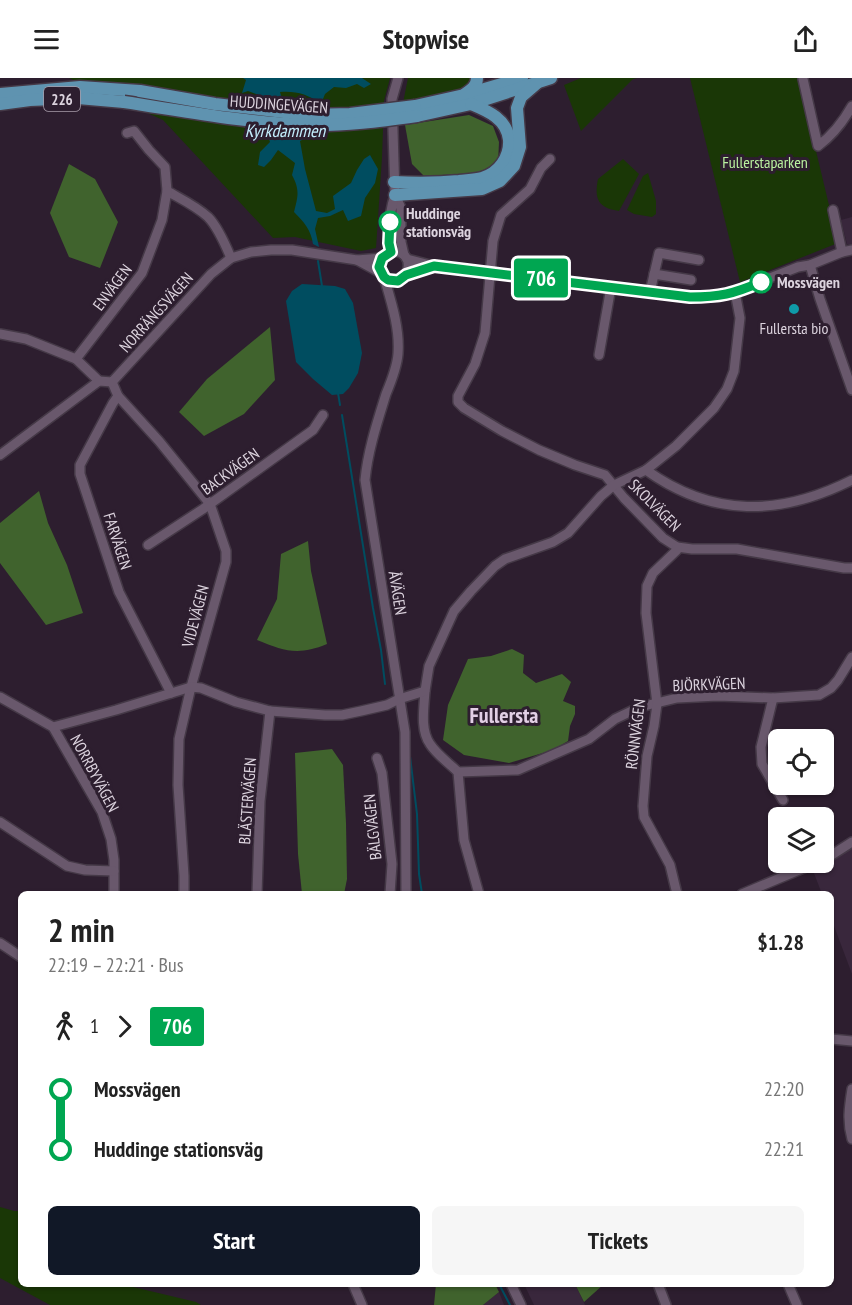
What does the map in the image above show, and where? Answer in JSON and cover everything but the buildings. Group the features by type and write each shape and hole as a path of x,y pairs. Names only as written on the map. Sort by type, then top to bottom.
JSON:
{"main road":[{"path":"394,182 436,184 481,178 493,173 505,161 509,145 508,132 503,123 468,99 477,78"},
{"name":"HUDDINGEVÄGEN","path":"468,99 522,78"},
{"name":"HUDDINGEVÄGEN","path":"0,104 78,98 310,125 351,123 416,111 536,84 552,78"},
{"path":"395,195 482,189 500,181 514,166 520,147 517,108 521,97 536,84"},
{"name":"HUDDINGEVÄGEN","path":"0,94 80,87 140,91 215,104 309,115 416,111"}],"street":[{"path":"391,301 409,269 401,242 401,208 395,195 394,182 392,99 398,78"},
{"path":"803,79 818,146 831,137 852,106"},
{"path":"127,133 135,131 165,166 167,191 198,209 210,219 231,258"},
{"path":"491,272 493,241 501,215 530,189 550,159"},
{"name":"ENVÄGEN","path":"76,359 142,273 162,220 167,191"},
{"path":"395,195 391,207 389,243 386,255 379,267 382,275 392,281 434,266"},
{"path":"833,210 842,252"},
{"name":"NORRÄNGSVÄGEN","path":"112,382 211,274 231,258 251,252 271,250 292,250 357,260 386,255"},
{"path":"386,255 399,252 406,257 434,266 700,297 726,295 798,267 852,250"},
{"path":"650,292 659,253 699,260"},
{"name":"NORRÄNGSVÄGEN","path":"357,260 382,275"},
{"path":"810,265 852,390"},
{"name":"SKOLVÄGEN","path":"491,272 485,333 475,364 458,396 458,402 464,408 502,432 557,457 605,475 663,538 677,547 737,549 852,568"},
{"path":"654,274 691,280"},
{"name":"ÅVÄGEN","path":"382,275 391,301 397,332 398,355 375,427 367,459 366,480 405,732 406,891"},
{"path":"599,355 611,287"},
{"path":"478,891 464,840 458,772 430,745 426,735 424,691 429,666 454,611 495,566 505,559 553,542 568,533 601,496 614,485 646,470 676,446 714,408 727,389 734,371 740,318 735,292"},
{"path":"0,334 26,339 76,359 99,381 112,382"},
{"path":"0,455 99,381"},
{"name":"VIDEVÄGEN","path":"112,382 118,396 159,441 210,504 226,550 225,562 179,739 178,785 184,891"},
{"name":"FARVÄGEN","path":"118,396 80,465 80,474 118,592 171,693"},
{"name":"BACKVÄGEN","path":"148,545 314,430 323,415"},
{"path":"646,470 663,482 684,492 734,506 756,507 802,501 852,480"},
{"name":"RÖNNVÄGEN","path":"676,891 670,865 644,817 643,806 646,756 657,704 646,613 647,586 653,573 677,550 677,547"},
{"name":"BJÖRKVÄGEN","path":"458,772 518,770 589,739 615,719 640,707 677,699 718,696 773,698 819,695 831,688 838,680 852,657"},
{"path":"53,727 191,687 201,688 236,702 270,711 342,715 387,705 424,691"},
{"name":"NORRBYVÄGEN","path":"0,698 53,727 102,812 111,839 114,891"},
{"path":"773,698 761,747 762,764 783,800"},
{"name":"BLÄSTERVÄGEN","path":"257,891 260,801 270,711"},
{"name":"BÄLGVÄGEN","path":"377,758 382,773 392,864 390,891"},
{"path":"0,822 67,866 85,870 114,871"},
{"path":"834,854 852,842"},
{"path":"749,891 792,873"},
{"path":"0,943 18,955"},
{"path":"834,1039 852,1041"},
{"path":"852,1089 848,1124 852,1139"},
{"path":"354,1287 362,1305"},
{"path":"512,1287 521,1305"},
{"path":"659,1287 666,1305"},
{"path":"789,1287 797,1305"}],"shaded area":[{"path":"852,217 852,244 847,244 841,220"},
{"path":"852,841 852,974 834,926 834,891 821,891 814,873 834,873 834,854"},
{"path":"525,1287 576,1287 585,1305 534,1305"},
{"path":"499,1292 504,1305 483,1305"}],"green space":[{"path":"69,78 390,78 384,101 376,248 361,251 295,237 273,238 163,120"},
{"path":"408,78 472,78 472,82 463,89 403,103"},
{"path":"581,78 637,78 633,79 581,131 564,85"},
{"name":"Fullerstaparken","path":"690,78 797,78 838,243 740,282"},
{"path":"469,115 493,126 499,142 498,163 477,173 424,176 412,164 405,125"},
{"path":"623,159 639,174 619,211 612,210 602,205 597,197 598,179"},
{"path":"69,164 95,179 118,222 100,268 69,257 50,213"},
{"path":"648,173 656,201 656,214 652,217 634,214 627,210 643,176"},
{"path":"270,327 275,380 244,414 204,436 179,412 207,379"},
{"path":"39,491 48,523 67,565 83,613 46,625 0,563 0,523"},
{"path":"308,541 311,571 327,644 308,650 291,651 257,640 277,599 281,554"},
{"path":"512,649 524,655 523,673 536,683 562,674 571,682 563,701 575,706 568,741 553,750 509,763 464,755 443,740 448,705 468,659 491,656"},
{"path":"332,749 343,765 347,879 345,891 302,891 298,854 295,753"},
{"path":"0,1207 18,1211 18,1287 133,1287 201,1305 50,1305 0,1278"},
{"path":"436,1287 496,1287 499,1292 483,1305 434,1305"},
{"path":"576,1287 601,1287 584,1302"}],"water":[{"name":"Kyrkdammen","path":"243,78 362,78 371,84 364,88 357,84 346,88 334,87 325,94 321,104 302,94 280,92 283,102 303,122 310,136 300,141 316,211 327,213 335,209 333,196 351,183 364,159 370,155 378,169 375,183 365,198 361,216 348,221 343,210 318,218 315,229 319,247 313,244 311,234 294,212 298,193 292,175 295,163 278,150 264,167 258,165 260,152 270,142 264,125 253,123 262,113 259,95 248,91 242,93 246,80"},
{"path":"302,284 335,286 345,289 353,303 362,353 358,373 343,394 332,395 296,362 286,301 292,291"}],"waterway":[{"path":"318,261 322,286"},
{"path":"338,393 340,405"},
{"path":"342,415 385,684"},
{"path":"409,748 417,814 422,891"},
{"path":"501,1287 510,1305"}],"bus line":[{"name":"706","path":"390,222 391,252 382,258 379,267 384,277 392,281 398,281 406,275 434,266 690,297 726,295 761,282"}],"place":[{"name":"Huddinge stationsväg","path":"390,222"},
{"name":"Mossvägen","path":"761,282"},
{"name":"Fullersta bio","path":"794,309"}],"district":[{"name":"Fullersta","path":"504,715"}]}
